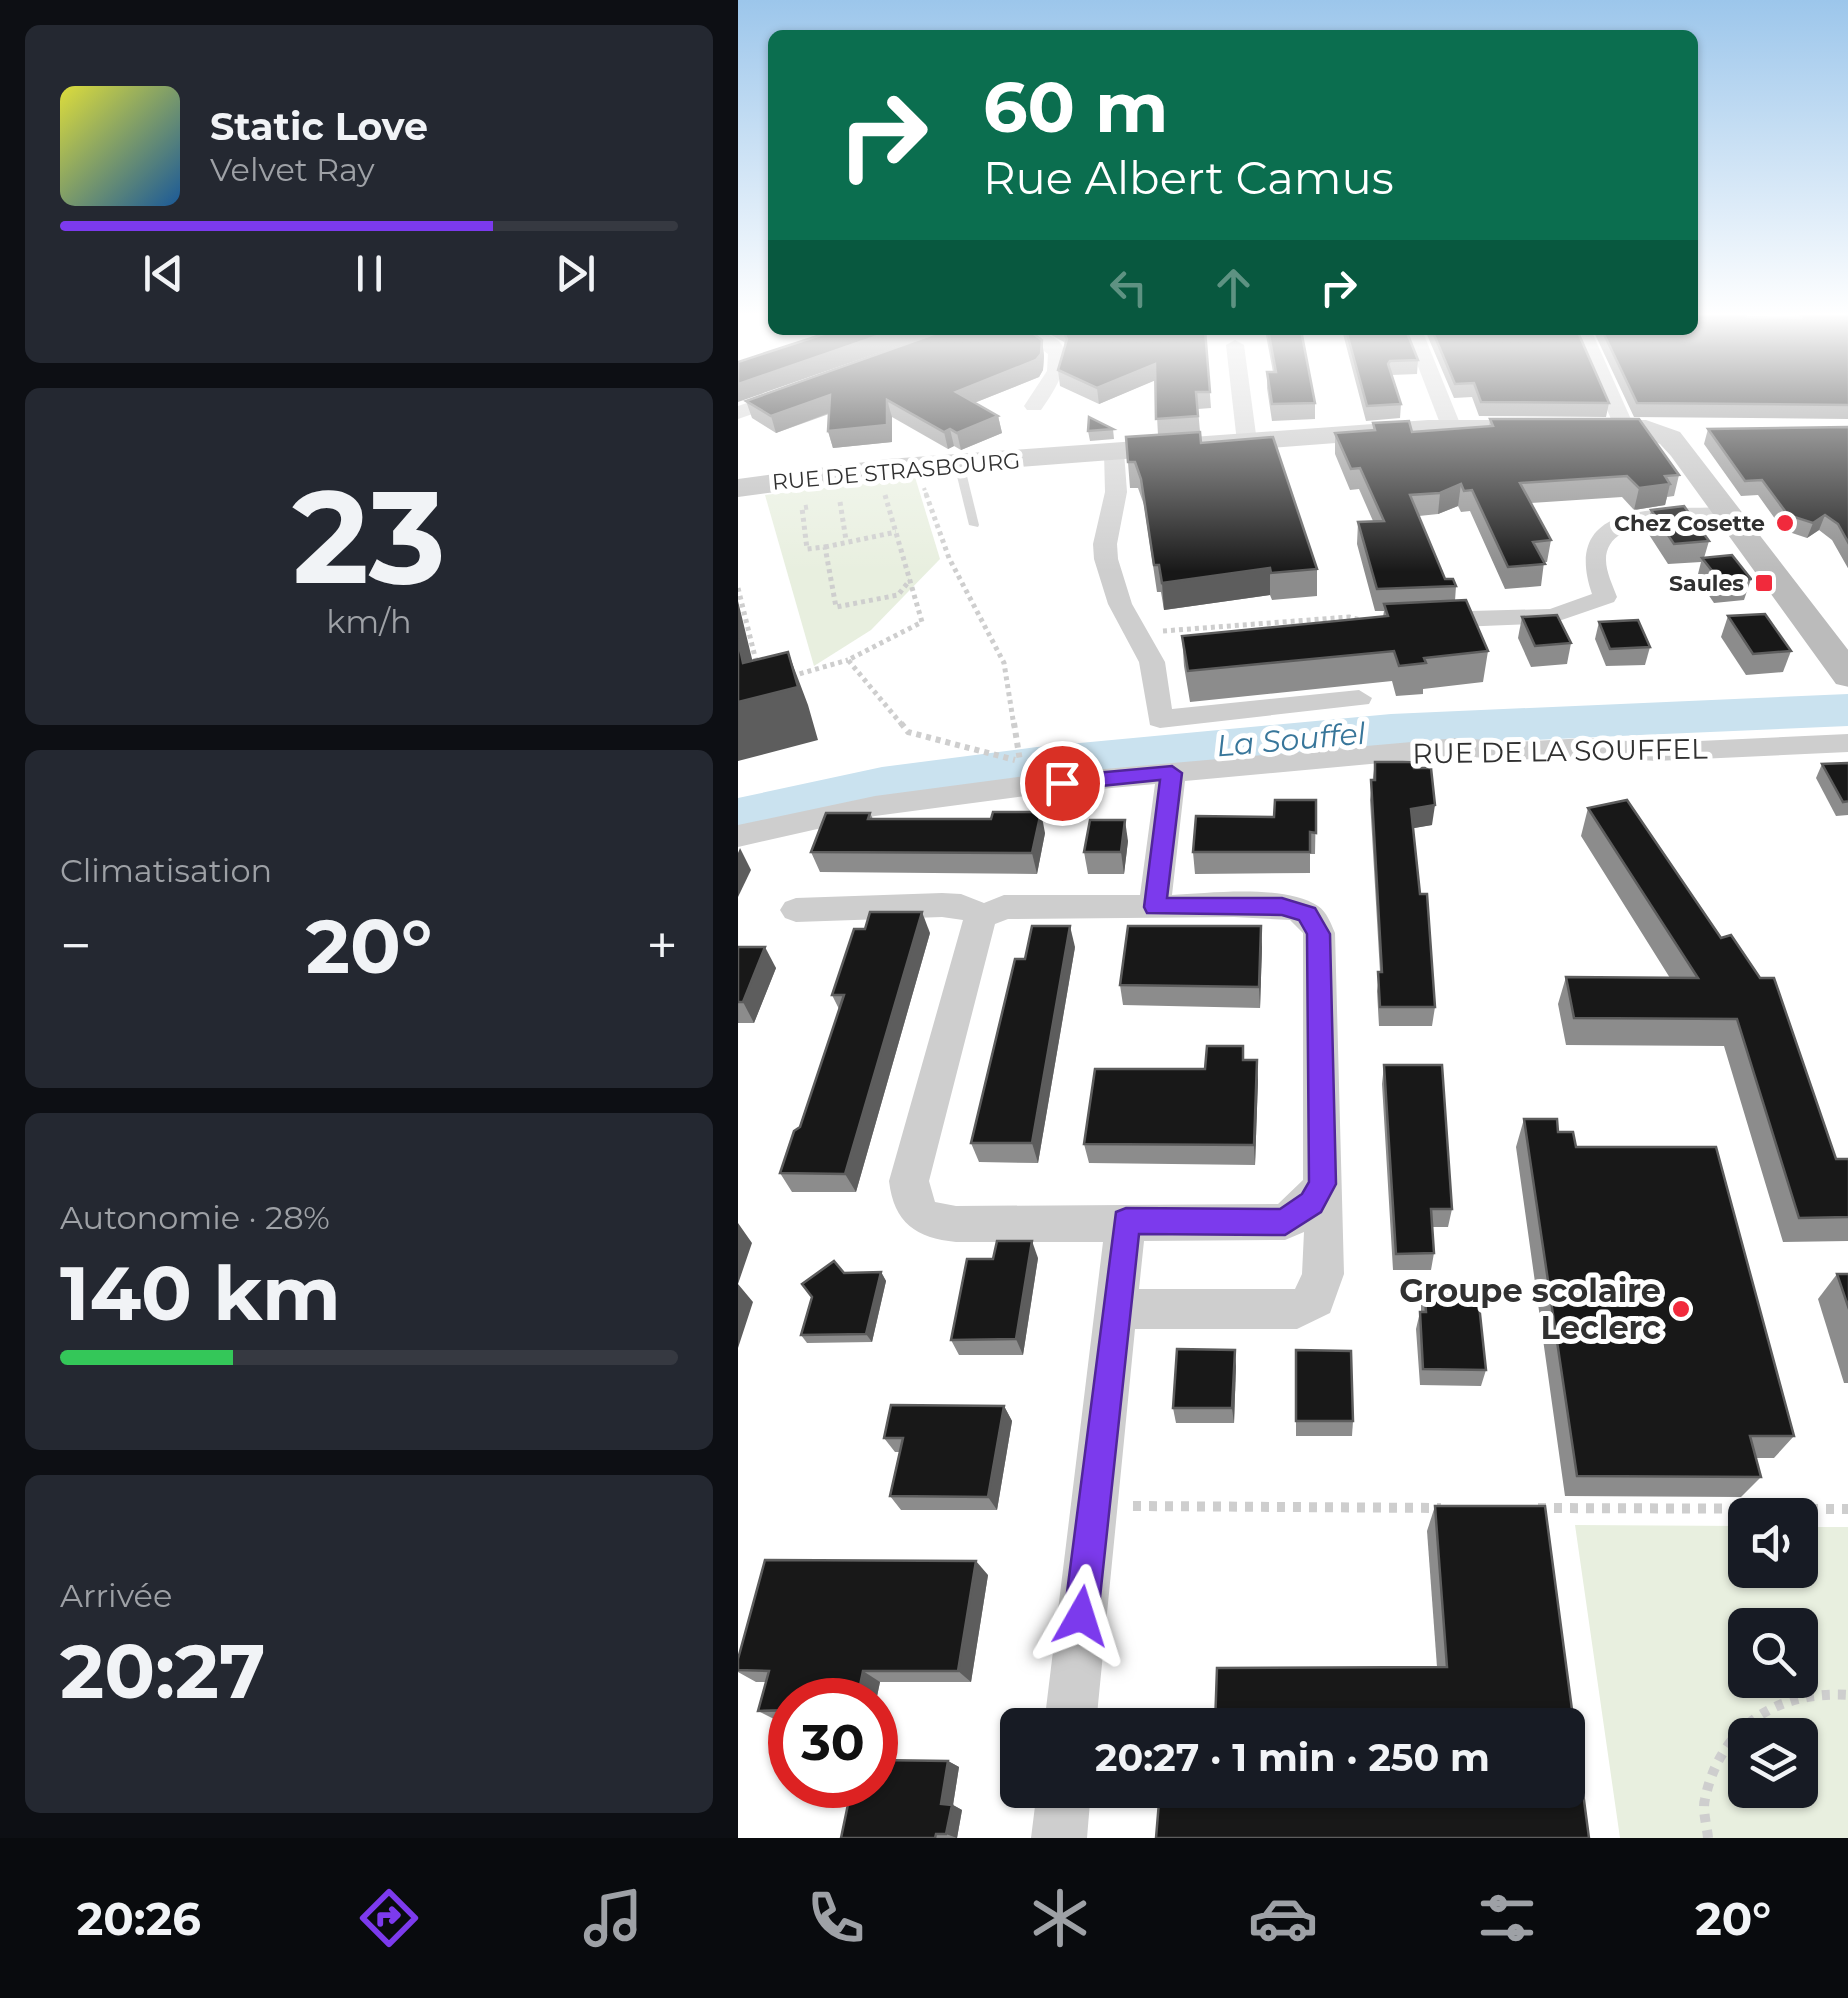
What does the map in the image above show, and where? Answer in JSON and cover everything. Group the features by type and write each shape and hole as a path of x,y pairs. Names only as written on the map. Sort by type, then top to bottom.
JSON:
{"street":[{"path":"738,413 776,400"},
{"path":"1034,406 1038,400"},
{"path":"1242,400 1247,442"},
{"path":"1440,400 1450,426"},
{"path":"1613,400 1624,426"},
{"name":"RUE DE STRASBOURG","path":"738,488 870,469 1450,426 1696,430"},
{"path":"1660,432 1681,450 1848,676"},
{"path":"1114,452 1115,506 1105,544 1106,560 1120,604 1152,662 1160,719 1359,698"},
{"path":"1372,623 1553,616 1605,597 1593,557 1600,538 1611,526 1633,520 1728,514"},
{"name":"RUE DE LA SOUFFEL","path":"738,836 875,806 1172,773 1456,748 1516,751 1586,747 1656,752 1848,744"},
{"path":"1155,907 1172,773"},
{"path":"796,910 942,905 960,906 984,916 1019,906 1282,906 1307,914 1314,922 1319,934 1319,1294 1310,1304 1297,1309 1114,1309"},
{"path":"984,916 973,936 909,1181 914,1208 936,1222 956,1224 1285,1222 1312,1203 1322,1184"},
{"path":"1072,1708 1126,1221"},
{"path":"1059,1838 1062,1808"}],"lane":[{"path":"959,464 974,526"},
{"path":"952,500 967,498"}],"path":[{"path":"848,660 908,732 1021,762 1004,663 949,558 919,472"},
{"path":"777,680 848,660 922,622 886,495"},
{"path":"840,502 846,540"},
{"path":"814,506 802,508 807,549 896,532"},
{"path":"825,547 836,607 898,596 910,580"},
{"path":"738,588 762,684"},
{"path":"1137,633 1348,616 1372,623"},
{"path":"1092,1506 1454,1508"},
{"path":"1532,1508 1848,1511"},
{"path":"1708,1838 1704,1801 1728,1740 1772,1705 1848,1695"}],"green space":[{"path":"915,477 940,559 871,630 814,666 765,495"},
{"path":"1575,1525 1728,1526 1728,1588 1818,1588 1818,1527 1848,1527 1848,1838 1620,1838"}],"building":[{"path":"749,400 817,400 771,416 746,401"},
{"path":"830,400 970,400 998,416 957,433 950,429 944,432 887,400 887,425 828,431"},
{"path":"1156,400 1197,400 1198,416 1156,419"},
{"path":"1271,400 1314,400 1315,403 1272,404"},
{"path":"1365,400 1400,400 1401,404 1367,406"},
{"path":"1608,400 1609,403 1481,402"},
{"path":"1635,400 1849,400 1849,405 1637,403"},
{"path":"1089,417 1113,429 1088,431"},
{"path":"1490,419 1639,419 1679,475 1665,476 1670,484 1639,488 1627,476 1520,483 1551,540 1533,542 1545,564 1508,567 1472,490 1464,491 1461,484 1440,493 1410,495 1445,579 1453,579 1456,586 1377,589 1358,522 1384,521 1360,468 1351,469 1335,433 1375,430 1373,423 1409,421 1412,432 1493,426"},
{"path":"1849,427 1849,544 1838,524 1825,515 1813,523 1788,515 1762,480 1745,481 1708,429"},
{"path":"1200,432 1201,443 1273,437 1317,569 1271,573 1270,568 1162,583 1159,565 1154,565 1141,479 1135,462 1128,462 1126,437"},
{"path":"1684,506 1709,541 1674,544 1651,510"},
{"path":"1732,555 1751,579 1721,582 1702,558"},
{"path":"1466,600 1488,651 1424,658 1426,663 1399,666 1394,651 1188,671 1182,636 1388,616 1384,604"},
{"path":"1765,614 1791,651 1753,654 1728,616"},
{"path":"1557,615 1571,643 1535,646 1522,617"},
{"path":"1638,620 1650,647 1610,649 1599,622"},
{"path":"738,639 743,663 788,652 798,687 738,702"},
{"path":"1375,762 1414,762 1414,768 1431,768 1435,805 1411,809 1420,894 1427,894 1435,1007 1380,1007 1378,972 1382,972 1371,780 1375,780"},
{"path":"1849,763 1849,801 1843,802 1822,764"},
{"path":"1275,800 1316,800 1316,833 1310,832 1310,852 1193,852 1196,816 1274,817"},
{"path":"1627,800 1721,938 1731,935 1760,978 1774,978 1836,1159 1849,1159 1849,1217 1799,1218 1737,1019 1574,1018 1566,977 1698,978 1588,808"},
{"path":"993,812 1041,812 1032,853 811,852 826,813 870,813 868,819 991,819"},
{"path":"1090,820 1125,820 1121,852 1084,852"},
{"path":"870,912 922,912 845,1174 780,1173 794,1131 800,1127 844,995 832,995 854,929 865,929"},
{"path":"1032,926 1070,926 1032,1143 971,1143 1015,959 1025,959"},
{"path":"1128,926 1261,926 1259,987 1120,985"},
{"path":"738,947 765,947 743,1002 738,1002"},
{"path":"1207,1046 1243,1046 1243,1060 1257,1060 1254,1145 1084,1144 1095,1069 1205,1069"},
{"path":"1384,1065 1442,1065 1452,1209 1431,1209 1434,1253 1396,1254"},
{"path":"1524,1119 1557,1119 1558,1132 1573,1132 1576,1147 1716,1147 1794,1436 1750,1436 1761,1477 1577,1476"},
{"path":"997,1241 1032,1241 1016,1339 951,1340 967,1259 993,1259"},
{"path":"834,1261 844,1273 881,1272 866,1334 801,1335 812,1297 802,1284"},
{"path":"1837,1274 1849,1274 1849,1309"},
{"path":"1424,1286 1477,1286 1486,1370 1423,1369 1420,1312 1426,1312"},
{"path":"1177,1349 1235,1350 1232,1408 1173,1408"},
{"path":"1296,1350 1351,1351 1353,1421 1296,1421"},
{"path":"891,1405 1004,1406 988,1497 890,1496 903,1438 884,1438"},
{"path":"1435,1506 1545,1506 1572,1708 1216,1708 1217,1668 1447,1667"},
{"path":"765,1560 976,1561 958,1671 863,1671 862,1678 768,1678 768,1711 758,1711 769,1671 738,1670"},
{"path":"898,1760 948,1761 941,1804 952,1805 946,1834 936,1834 935,1838 841,1838 847,1808 898,1808"},
{"path":"1158,1808 1585,1808 1589,1838 1156,1838"}],"waterway":[{"name":"La Souffel","path":"738,817 882,785 1037,764 1391,730 1849,710"}],"place":[{"name":"Chez Cosette","path":"1785,523"},
{"name":"Saules","path":"1764,583"},
{"name":"Groupe scolaire Leclerc","path":"1681,1309"}],"route":[{"path":"1062,783 1172,773 1155,907 1282,906 1307,914 1319,934 1322,1184 1312,1203 1299,1216 1285,1222 1126,1221 1081,1616"}]}
